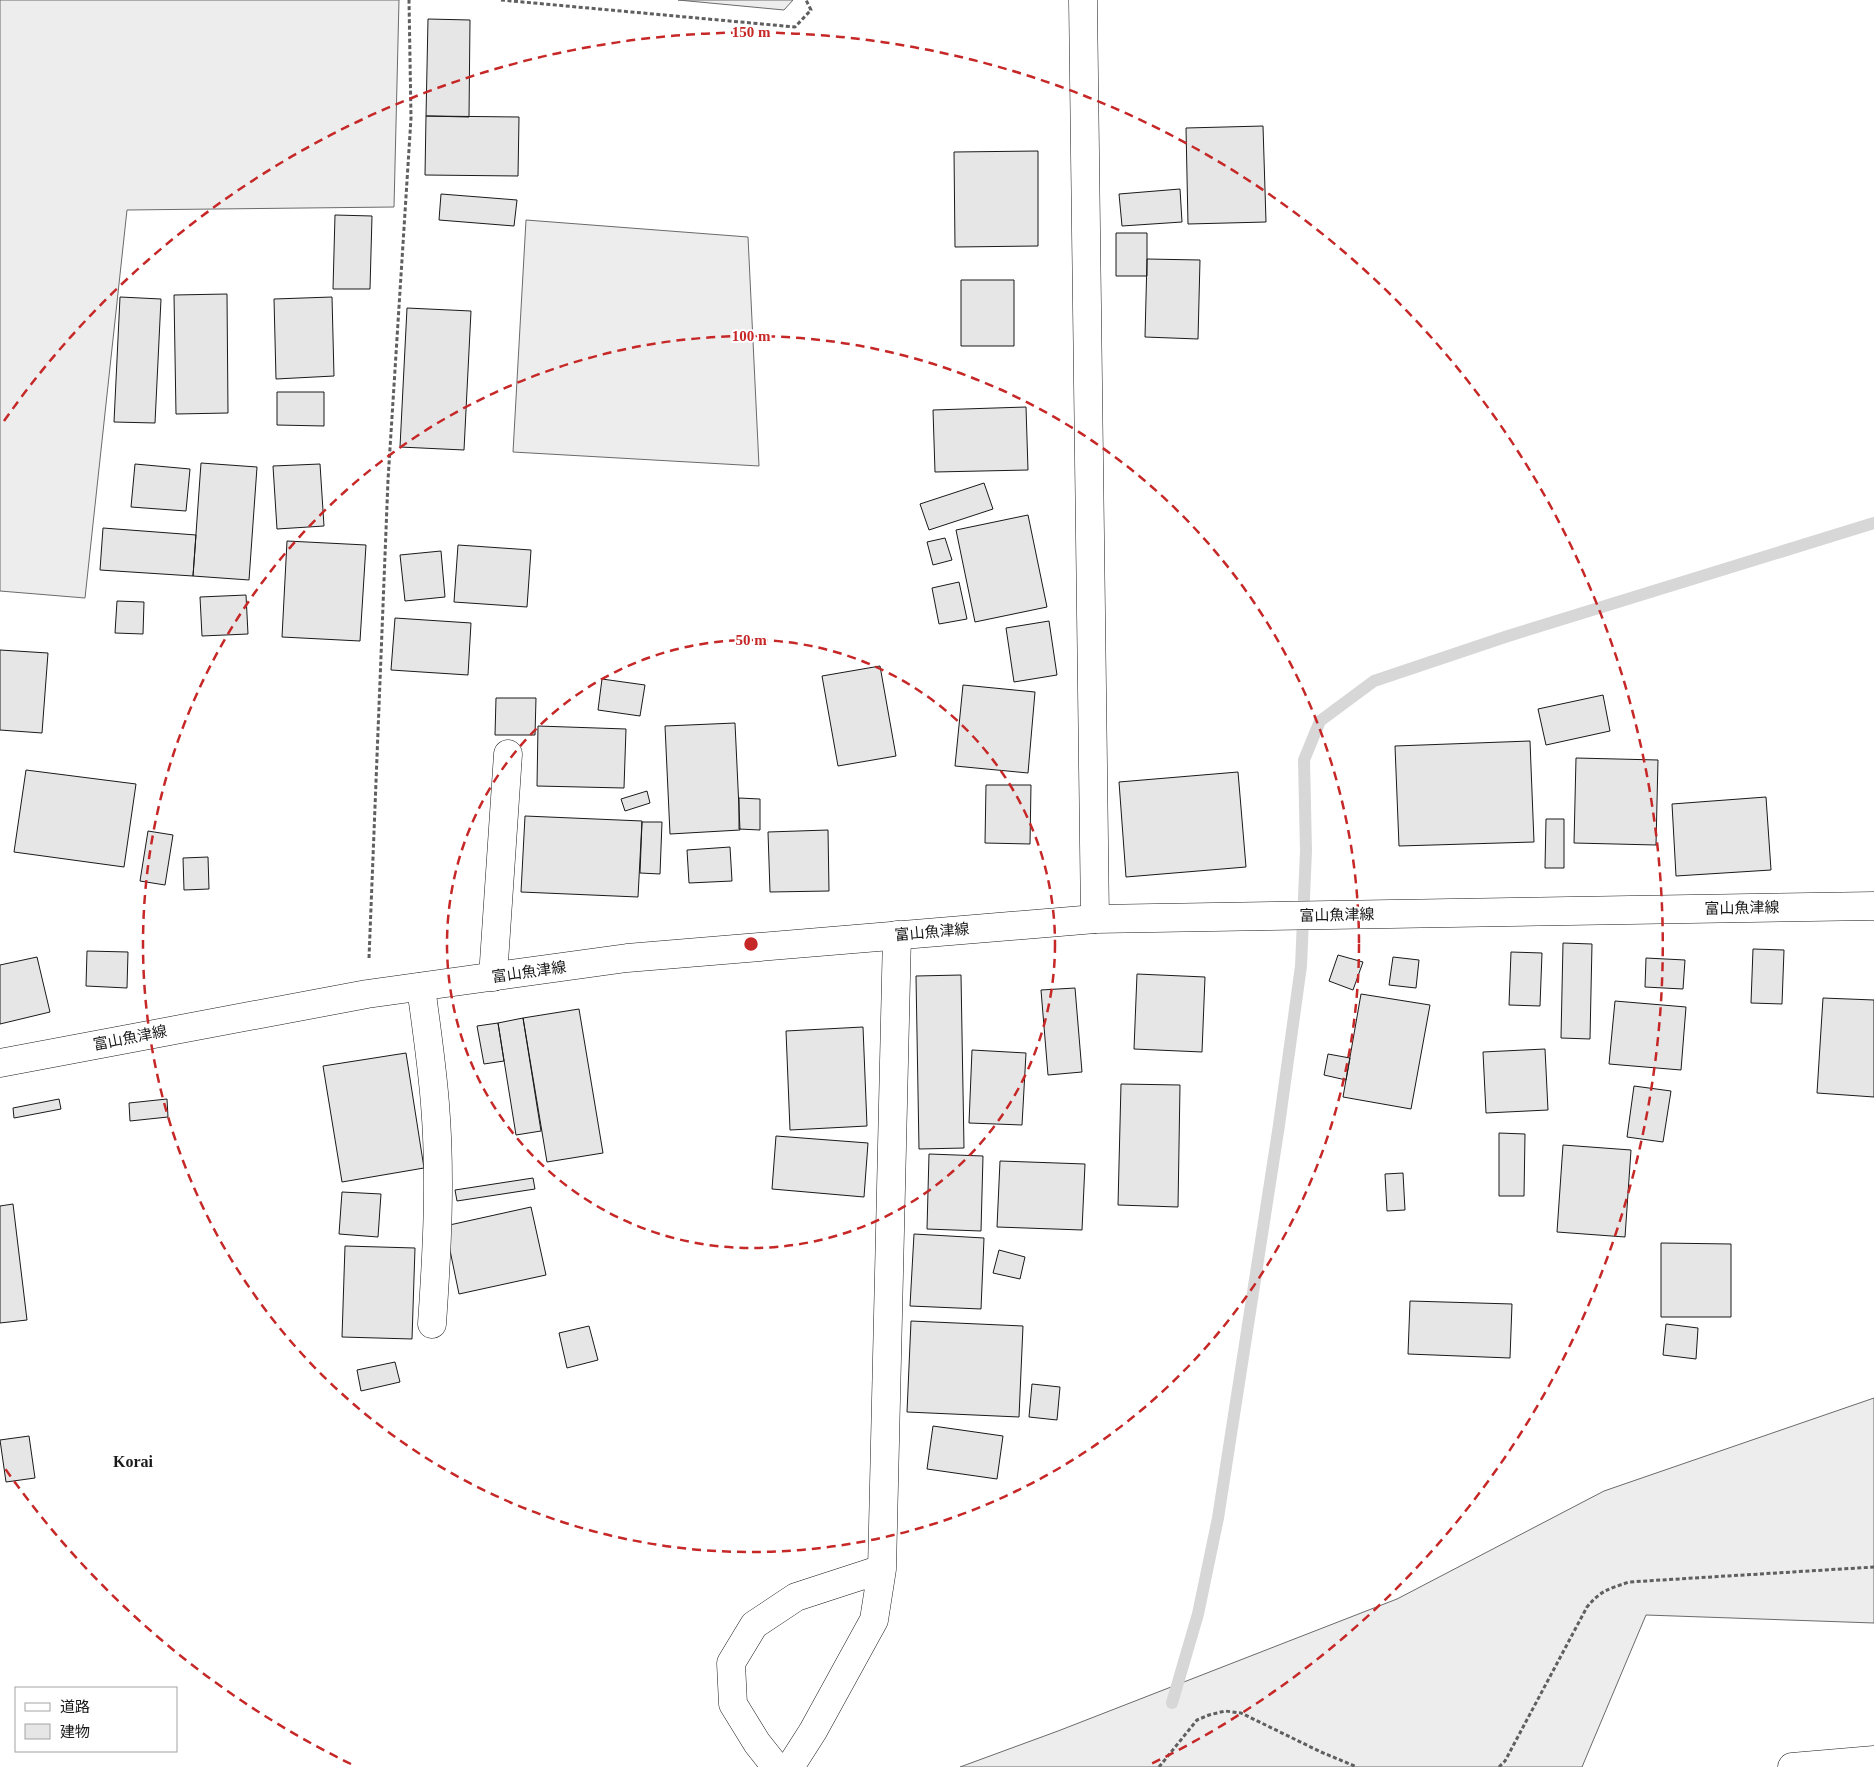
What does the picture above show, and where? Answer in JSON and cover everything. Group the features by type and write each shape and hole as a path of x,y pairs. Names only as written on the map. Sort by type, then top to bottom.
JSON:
{"street":[{"path":"1083,0 1095,918"},
{"path":"493,977 508,754"},
{"name":"富山魚津線","path":"0,1063 367,994 627,958 1095,918 1874,906"},
{"path":"790,1767 813,1731 874,1620 882,1569 897,935"},
{"path":"421,987 436,1104 437,1256 432,1324"},
{"path":"776,1767 757,1743 733,1704 732,1663 754,1625 796,1597 882,1569"},
{"path":"1792,1767 1874,1760"}],"path":[{"path":"367,994 388,480 411,118 408,0"},
{"path":"501,0 795,27 811,10 806,0"},
{"path":"1499,1767 1505,1761 1588,1607 1597,1595 1610,1588 1629,1582 1874,1567"},
{"path":"1160,1767 1197,1720 1225,1711 1241,1713 1321,1752 1358,1767"}],"shaded area":[{"path":"0,0 399,0 394,207 127,210 85,598 0,591"},
{"path":"678,0 793,0 784,10"},
{"path":"526,220 748,237 759,466 513,452"},
{"path":"1874,1398 1874,1623 1646,1615 1582,1767 960,1767 1058,1731 1397,1599 1604,1491"}],"building":[{"path":"428,19 470,20 469,117 426,116"},
{"path":"426,116 519,117 518,176 425,175"},
{"path":"1263,126 1266,222 1188,224 1186,128"},
{"path":"1038,151 1038,246 955,247 954,152"},
{"path":"1180,189 1182,222 1122,226 1119,194"},
{"path":"441,194 517,200 514,226 439,220"},
{"path":"335,215 372,216 370,289 333,289"},
{"path":"1116,233 1147,233 1147,276 1116,276"},
{"path":"1147,259 1200,260 1198,339 1145,337"},
{"path":"961,280 1014,280 1014,346 961,346"},
{"path":"227,294 228,413 176,414 174,295"},
{"path":"120,297 161,299 155,423 114,422"},
{"path":"332,297 334,376 276,379 274,299"},
{"path":"407,308 471,311 464,450 400,447"},
{"path":"277,392 324,392 324,426 277,425"},
{"path":"1026,407 1028,470 935,472 933,410"},
{"path":"201,463 257,467 249,580 193,576"},
{"path":"135,464 190,469 186,511 131,507"},
{"path":"320,464 324,526 277,529 273,466"},
{"path":"984,483 993,509 929,530 920,504"},
{"path":"1028,515 1047,607 975,622 956,530"},
{"path":"103,528 196,535 193,576 100,570"},
{"path":"945,538 952,560 933,565 927,542"},
{"path":"287,541 366,545 360,641 282,637"},
{"path":"458,545 531,550 527,607 454,602"},
{"path":"441,551 445,597 405,601 400,555"},
{"path":"959,582 967,619 939,624 932,588"},
{"path":"246,595 248,634 202,636 200,597"},
{"path":"117,601 144,602 143,634 115,633"},
{"path":"395,618 471,623 468,675 391,670"},
{"path":"1049,621 1057,675 1014,682 1006,628"},
{"path":"0,650 48,653 42,733 0,730"},
{"path":"880,666 896,756 838,766 822,676"},
{"path":"602,679 645,685 640,716 598,710"},
{"path":"963,685 1035,692 1028,773 955,766"},
{"path":"1603,695 1610,731 1546,745 1538,709"},
{"path":"496,698 536,698 535,735 495,735"},
{"path":"735,723 740,830 670,834 665,726"},
{"path":"538,726 626,729 624,788 537,786"},
{"path":"1530,741 1534,842 1399,846 1395,746"},
{"path":"1576,758 1658,760 1656,845 1574,843"},
{"path":"26,770 136,784 124,867 14,852"},
{"path":"1238,772 1246,867 1126,877 1119,782"},
{"path":"986,785 1031,785 1030,844 985,843"},
{"path":"647,791 650,803 625,811 621,799"},
{"path":"1766,797 1771,870 1676,876 1672,804"},
{"path":"739,798 760,799 760,830 739,829"},
{"path":"525,816 642,821 638,897 521,892"},
{"path":"1546,819 1564,819 1564,868 1545,868"},
{"path":"642,822 662,822 660,874 640,873"},
{"path":"828,830 829,891 770,892 768,832"},
{"path":"148,831 173,835 165,885 140,881"},
{"path":"730,847 732,881 689,883 687,850"},
{"path":"208,857 209,889 184,890 183,858"},
{"path":"1563,943 1592,944 1590,1039 1561,1038"},
{"path":"1753,949 1784,950 1782,1004 1751,1003"},
{"path":"87,951 128,952 127,988 86,986"},
{"path":"1511,952 1542,953 1540,1006 1509,1005"},
{"path":"1338,955 1363,962 1353,990 1329,981"},
{"path":"37,957 50,1012 0,1024 0,965"},
{"path":"1393,957 1419,960 1416,988 1389,985"},
{"path":"1646,958 1685,960 1683,989 1645,987"},
{"path":"1137,974 1205,977 1202,1052 1134,1049"},
{"path":"961,975 964,1148 919,1149 916,976"},
{"path":"1075,988 1082,1072 1048,1075 1041,990"},
{"path":"1361,994 1430,1005 1411,1109 1343,1097"},
{"path":"1823,998 1874,1000 1874,1097 1817,1093"},
{"path":"1615,1001 1686,1007 1681,1070 1609,1064"},
{"path":"579,1009 603,1153 547,1162 523,1018"},
{"path":"523,1018 541,1131 516,1135 498,1023"},
{"path":"498,1023 504,1061 484,1064 477,1026"},
{"path":"863,1027 867,1126 790,1130 786,1031"},
{"path":"1545,1049 1548,1110 1486,1113 1483,1052"},
{"path":"972,1050 1026,1053 1022,1125 969,1123"},
{"path":"406,1053 424,1168 342,1182 323,1066"},
{"path":"1328,1054 1350,1058 1346,1080 1324,1075"},
{"path":"1121,1084 1180,1085 1178,1207 1118,1205"},
{"path":"1634,1086 1671,1091 1663,1142 1627,1137"},
{"path":"59,1099 61,1109 14,1118 13,1108"},
{"path":"167,1099 168,1117 130,1121 129,1103"},
{"path":"1499,1133 1525,1134 1524,1196 1499,1196"},
{"path":"776,1136 868,1143 864,1197 772,1189"},
{"path":"1563,1145 1631,1150 1625,1237 1557,1232"},
{"path":"929,1154 983,1156 981,1231 927,1229"},
{"path":"1000,1161 1085,1164 1082,1230 997,1227"},
{"path":"1403,1173 1405,1210 1387,1211 1385,1174"},
{"path":"533,1178 535,1189 457,1201 455,1190"},
{"path":"342,1192 381,1194 378,1237 339,1234"},
{"path":"13,1204 27,1320 0,1323 0,1206"},
{"path":"531,1207 546,1275 459,1294 445,1226"},
{"path":"914,1234 984,1238 981,1309 910,1306"},
{"path":"1661,1243 1731,1244 1731,1317 1661,1317"},
{"path":"345,1246 415,1248 412,1339 342,1337"},
{"path":"999,1250 1025,1257 1020,1279 993,1273"},
{"path":"1410,1301 1512,1304 1510,1358 1408,1354"},
{"path":"911,1321 1023,1326 1019,1417 907,1412"},
{"path":"1666,1324 1698,1328 1696,1359 1663,1355"},
{"path":"589,1326 598,1360 567,1368 559,1333"},
{"path":"395,1362 400,1382 361,1391 357,1370"},
{"path":"1032,1384 1060,1387 1057,1420 1029,1417"},
{"path":"933,1426 1003,1436 997,1479 927,1469"},
{"path":"29,1436 35,1478 6,1482 0,1440"}],"waterway":[{"path":"1172,1703 1198,1614 1218,1518 1279,1125 1301,966 1306,851 1304,760 1320,721 1374,681 1508,636 1874,523"}],"district":[{"name":"Korai","path":"133,1461"}]}
